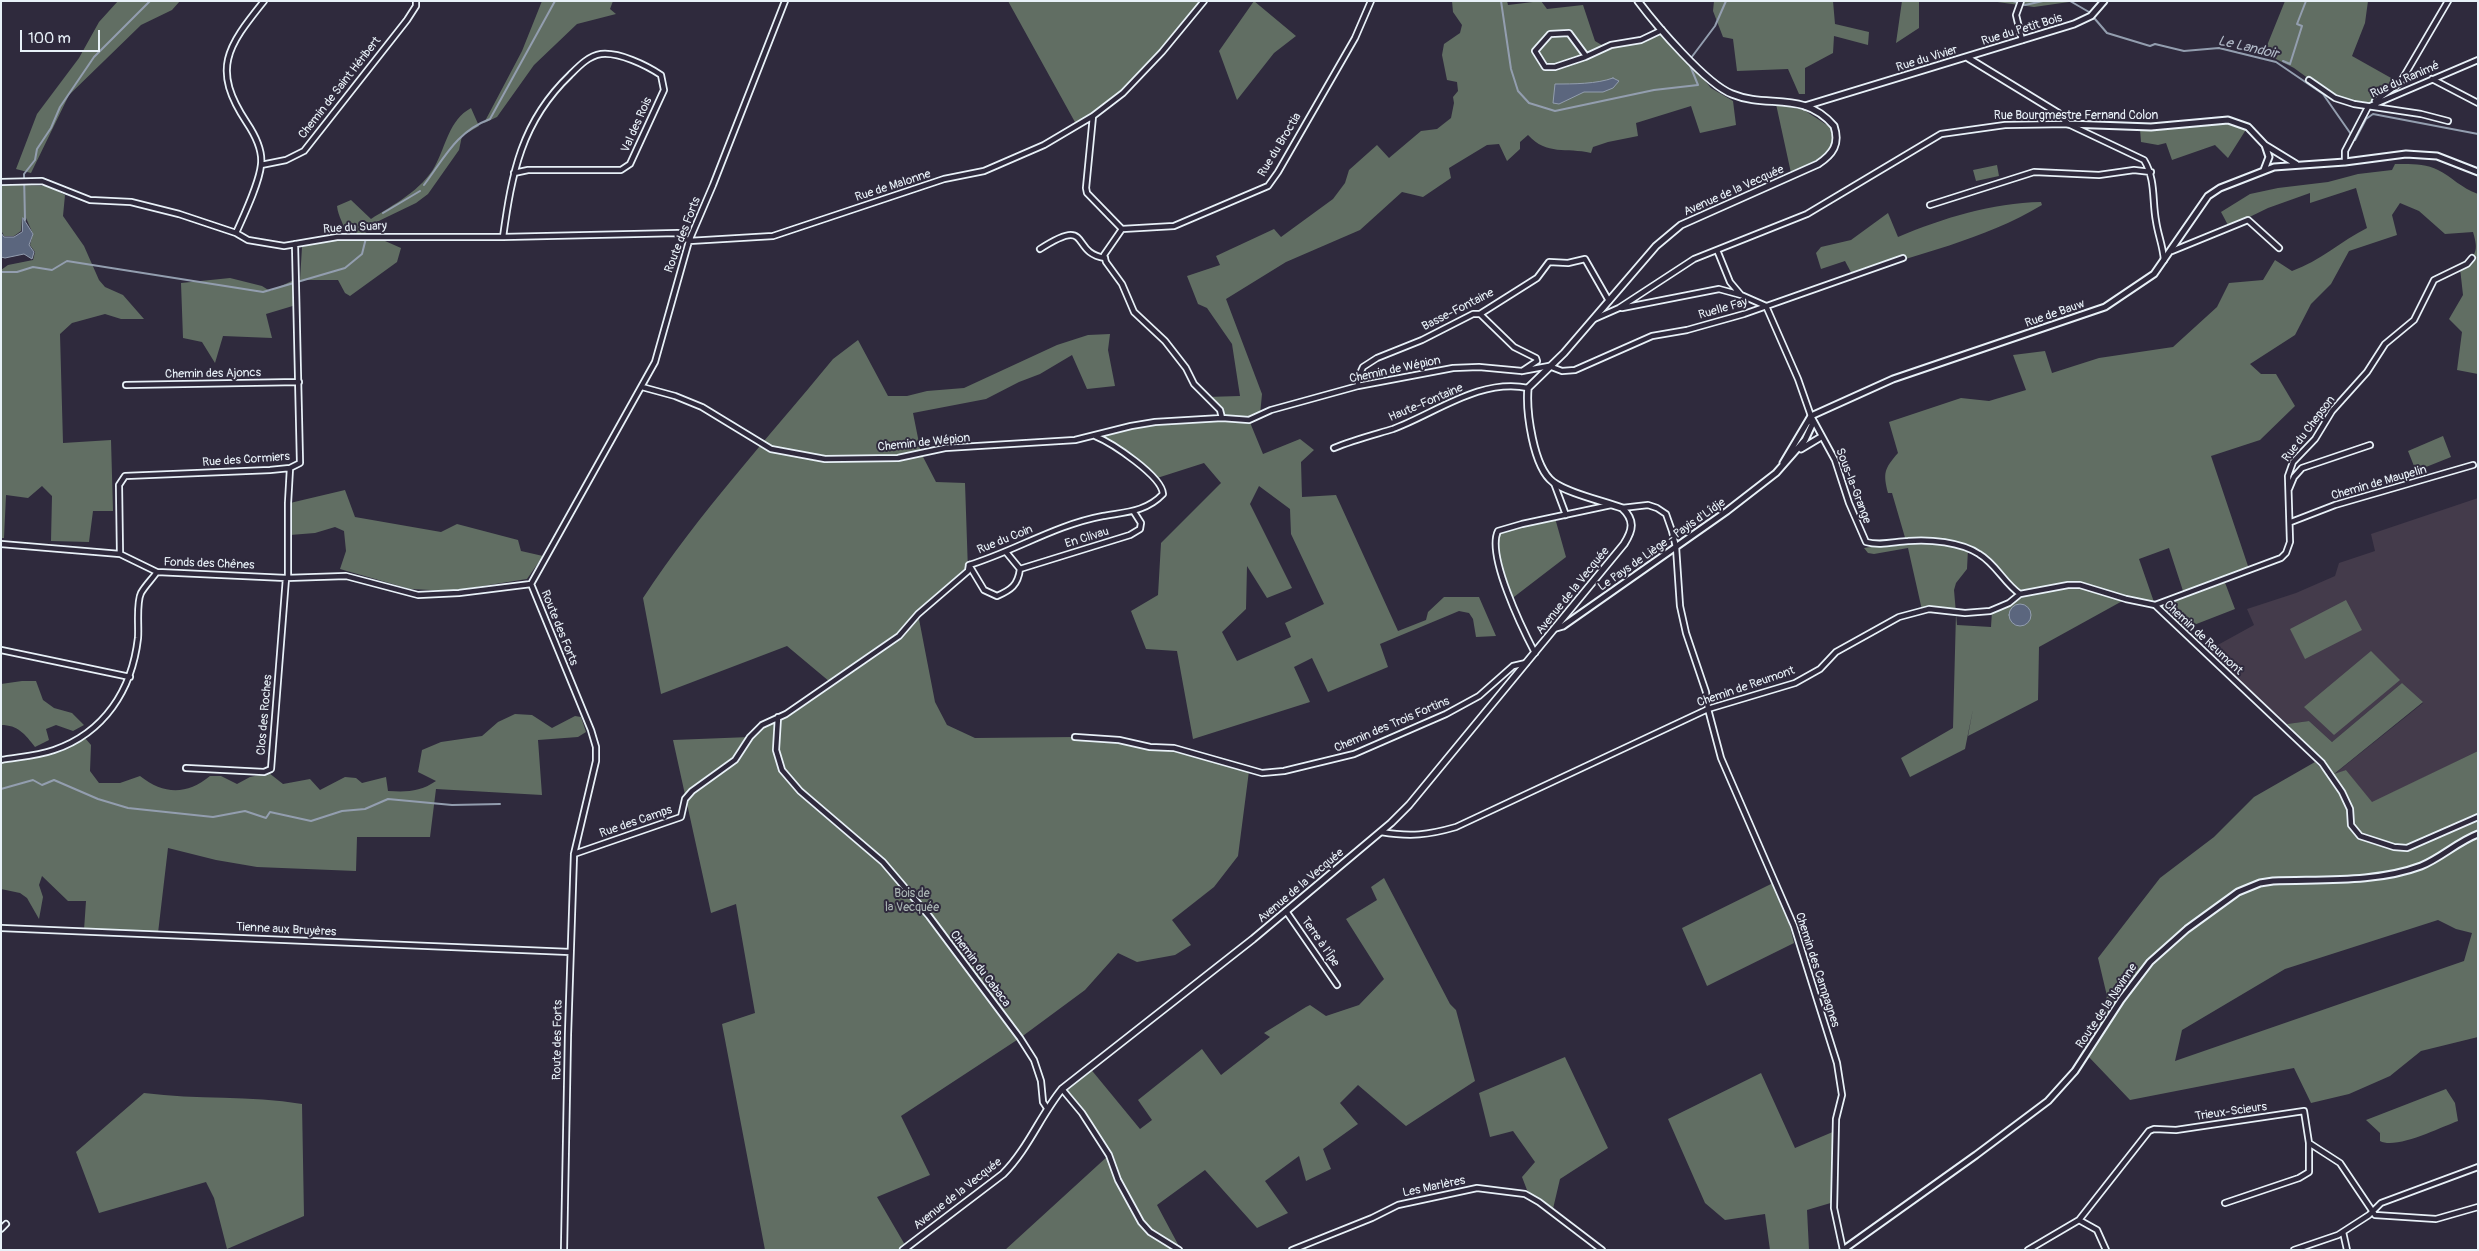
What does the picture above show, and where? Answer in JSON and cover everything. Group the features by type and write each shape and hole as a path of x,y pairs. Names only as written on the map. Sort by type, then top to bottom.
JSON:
{"main road":[{"name":"Avenue de la Vecquée","path":"1528,388 1564,353 1590,321 1610,302 1656,246 1681,225 1801,172 1831,156 1837,142 1834,126 1827,118 1805,106 1734,95 1716,86 1662,30 1638,1"},
{"path":"1528,388 1527,402 1536,450 1546,475 1554,483 1622,508"},
{"name":"Avenue de la Vecquée","path":"903,1250 1013,1164 1046,1108 1062,1089 1286,911 1381,832 1409,805 1624,544 1631,533 1632,523 1629,515 1622,508"}],"street":[{"path":"236,233 261,165 257,138 231,97 226,72 230,47 264,1"},
{"name":"Chemin de Saint Héribert","path":"261,165 286,160 304,151 407,20 416,6 416,1"},
{"name":"Route des Forts","path":"564,1250 570,952 574,854 596,761 596,747 591,730 530,584 642,387 662,344 676,280 688,241 714,184 785,1"},
{"name":"Rue de Malonne","path":"688,241 773,236 944,179 984,171 1044,145 1093,116 1123,92 1162,52 1204,1"},
{"name":"Rue du Broctia","path":"1122,229 1174,226 1268,186 1278,172 1351,45 1371,1"},
{"name":"Rue du Petit Bois","path":"1968,58 2074,24 2092,15 2104,1"},
{"path":"2368,107 2400,83 2448,1"},
{"path":"2020,2 2016,15 2022,40"},
{"path":"1586,56 1569,33 1550,34 1535,51 1545,67 1555,66 1586,56 1611,45 1641,40 1662,30"},
{"name":"Val des Rois","path":"503,237 514,173 526,134 541,107 584,61 600,54 616,56 651,69 661,75 664,90 630,164 621,170 545,170 514,173"},
{"name":"Rue du Vivier","path":"1805,106 1968,58 2058,113 2068,124"},
{"name":"Rue du Ranimé","path":"2345,162 2346,151 2368,107 2478,60"},
{"path":"2432,79 2478,103"},
{"path":"2309,80 2335,98 2368,107 2422,114 2448,121"},
{"path":"1093,116 1087,193 1122,229 1110,244 1105,258"},
{"name":"Rue Bourgmestre Fernand Colon","path":"1590,321 1619,308 1694,259 1808,214 1941,134 1995,126 2068,124 2151,127 2220,119 2239,122 2248,127 2265,145"},
{"path":"2068,124 2144,160 2151,172 2156,221 2163,246 2164,261"},
{"path":"2265,145 2297,165"},
{"path":"2265,145 2269,159 2277,167 2283,158"},
{"path":"2264,170 2269,159 2276,153"},
{"name":"Rue de Bauw","path":"1810,416 1893,379 2105,307 2154,274 2172,251 2208,196 2220,188 2264,170 2277,167 2345,162 2406,154 2437,156 2478,172"},
{"path":"1930,205 2034,172 2099,175 2134,170 2151,172"},
{"name":"Rue du Suary","path":"1,182 42,181 90,200 131,202 236,233 248,240 284,246 336,237 678,234 688,241"},
{"path":"2172,251 2248,220 2279,248"},
{"path":"1040,249 1065,234 1071,234 1078,237 1093,255 1105,258 1122,284 1134,312 1164,341 1186,368 1194,384 1220,410 1222,418"},
{"name":"Rue des Cormiers","path":"120,554 119,485 126,476 290,468 297,466 301,460 295,244"},
{"path":"1717,250 1730,282 1741,295"},
{"name":"Basse-Fontaine","path":"1358,386 1358,378 1363,367 1377,358 1422,340 1473,314 1480,314 1537,278 1548,262 1568,263 1579,258 1586,259 1610,302"},
{"name":"Ruelle Fay","path":"1549,366 1562,371 1575,370 1652,336 1687,330 1766,306 1903,258"},
{"name":"Rue du Chepson","path":"2155,605 2281,558 2286,553 2290,542 2291,522 2288,476 2294,462 2315,439 2332,411 2367,372 2385,344 2414,320 2432,282 2467,264 2472,258"},
{"path":"1619,308 1719,290 1741,295 1766,306"},
{"name":"Sous-la-Grange","path":"1766,306 1798,379 1810,416 1835,460 1866,542 1885,544 1910,540 1959,545 1978,553 1993,564 2008,585 2020,594"},
{"path":"1480,314 1514,347 1536,358 1537,361 1522,371"},
{"name":"Chemin de Wépion","path":"642,387 675,396 702,407 770,449 825,459 898,458 945,448 1051,444 1155,422 1222,418 1249,420 1271,410 1358,386 1457,368 1479,367 1522,371 1549,366"},
{"name":"Chemin des Ajoncs","path":"126,385 299,382"},
{"name":"Haute-Fontaine","path":"1334,448 1393,428 1486,389 1508,386 1528,388"},
{"name":"Le Pays de Liège - Payis d'Lîdje","path":"1556,628 1563,626 1676,547 1776,473 1797,452 1812,425 1810,416"},
{"name":"Le Pays de Liège - Payis d'Lîdje","path":"1776,473 1810,416"},
{"name":"Rue du Coin","path":"778,717 786,714 899,636 918,614 968,571 969,565 1006,552 1070,524 1134,512 1155,502 1163,494 1163,489 1127,455 1094,435"},
{"path":"1797,452 1822,437"},
{"path":"2289,490 2294,477 2302,468 2370,445"},
{"name":"Chemin de Maupelin","path":"2291,522 2335,505 2473,466"},
{"path":"287,578 290,468"},
{"path":"1554,483 1566,514"},
{"path":"1535,653 1519,623 1504,585 1497,555 1495,536 1498,530 1613,505"},
{"name":"Chemin des Campagnes","path":"1622,508 1648,505 1666,514 1676,547 1680,606 1686,633 1706,692 1708,709 1722,758 1794,926 1837,1063 1842,1095 1836,1125 1834,1208 1843,1250"},
{"name":"En Clivau","path":"1020,569 1130,535 1140,529 1141,522 1134,512"},
{"path":"1,544 120,554 157,572"},
{"path":"969,565 984,590 997,596 1011,590 1019,580 1020,569 1006,552"},
{"name":"Fonds des Chênes","path":"1,760 53,750 81,736 109,713 121,696 130,677 138,639 140,594 157,572 287,578 346,576 418,595 459,593 530,584"},
{"name":"Clos des Roches","path":"186,768 264,772 271,769 287,578"},
{"name":"Chemin de Reumont","path":"1381,832 1406,836 1429,835 1456,826 1708,709 1795,683 1820,669 1836,652 1898,617 1929,609 1965,613 1990,611 2009,604 2020,594 2068,585 2080,585 2126,599 2155,605 2322,763 2342,792 2350,809 2351,825 2360,836 2394,847 2407,848 2478,817"},
{"path":"1,650 130,677"},
{"name":"Chemin des Trois Fortins","path":"1075,737 1119,740 1150,747 1174,748 1262,773 1284,771 1354,754 1455,710 1479,696 1513,666 1527,663"},
{"name":"Rue des Camps","path":"574,854 681,817 685,800 692,791 736,760 750,737 762,725 778,717"},
{"name":"Chemin du Cabaca","path":"778,717 776,750 782,770 800,791 883,862 929,916 1020,1038 1034,1060 1040,1076 1043,1102 1046,1108"},
{"name":"Route de la Navinne","path":"1843,1250 1976,1156 2048,1101 2075,1071 2126,993 2150,962 2187,929 2238,892 2260,883 2273,881 2374,876 2401,872 2423,865 2461,840 2478,834"},
{"name":"Terre à l'Îpe","path":"1286,911 1337,985"},
{"name":"Tienne aux Bruyères","path":"1,928 570,952"},
{"path":"1062,1089 1082,1113 1109,1154 1118,1180 1141,1222 1150,1232 1180,1250"},
{"name":"Trieux-Scieurs","path":"2079,1220 2149,1132 2154,1129 2176,1130 2304,1112 2309,1143"},
{"path":"2225,1203 2299,1178 2309,1172 2309,1143"},
{"path":"2309,1143 2340,1163 2375,1215 2436,1219 2478,1207"},
{"path":"2294,1250 2343,1232 2386,1201 2478,1167"},
{"name":"Les Marlères","path":"1292,1250 1372,1218 1398,1205 1477,1188 1524,1194 1602,1250"},
{"path":"2028,1250 2079,1220 2097,1230 2106,1250"},
{"path":"1,1229 6,1224"},
{"path":"2343,1232 2347,1250"}],"shaded area":[{"path":"2478,498 2478,751 2372,803 2346,770 2332,776 2423,703 2402,683 2332,742 2309,721 2287,724 2205,652 2254,625 2247,609 2296,593 2335,576 2339,563 2375,551 2371,534"}],"green space":[{"path":"118,1 180,1 172,10 141,25 69,95 31,173 16,169 37,114 79,58 99,22"},
{"path":"542,1 613,1 610,9 616,14 577,24 534,65 497,117 484,123 522,51"},
{"path":"1008,1 1204,1 1162,52 1118,95 1076,124"},
{"path":"1254,1 1296,36 1274,53 1237,100 1219,51"},
{"path":"1452,1 1507,1 1508,5 1541,1 1547,9 1583,5 1595,41 1605,47 1641,40 1662,30 1711,88 1733,101 1736,125 1700,133 1691,106 1636,123 1638,136 1593,147 1591,153 1557,150 1542,146 1528,135 1520,142 1520,149 1507,161 1499,144 1487,145 1449,168 1451,178 1423,197 1402,192 1360,230 1286,262 1226,299 1262,394 1260,415 1249,420 1263,454 1300,439 1314,450 1301,462 1302,497 1336,495 1398,631 1426,620 1428,612 1444,597 1479,597 1496,636 1476,637 1473,619 1469,613 1459,611 1380,644 1388,667 1328,692 1312,658 1294,667 1310,702 1193,739 1177,651 1146,649 1131,611 1158,595 1161,543 1221,483 1204,463 1154,479 1127,455 1094,435 1131,426 1221,418 1220,410 1206,397 1240,396 1232,344 1207,308 1198,304 1187,276 1220,265 1216,256 1274,229 1281,237 1333,199 1345,183 1349,170 1377,145 1389,158 1421,131 1437,129 1451,118 1454,103 1453,97 1458,91 1457,82 1447,80 1442,55 1444,44 1460,33 1462,25 1453,12","holes":["1259,486 1290,509 1291,534 1324,604 1285,623 1291,637 1237,661 1222,632 1246,609 1247,566 1267,598 1292,588 1250,504"]},
{"path":"1714,1 1833,1 1835,24 1869,32 1868,45 1834,36 1833,53 1805,68 1805,94 1799,94 1788,69 1737,71 1733,39 1723,37 1713,11"},
{"path":"1902,1 1919,1 1919,28 1896,43"},
{"path":"1990,1 2076,1 2034,7"},
{"path":"2285,1 2368,1 2365,23 2352,56 2400,83 2368,107 2335,98 2294,68 2264,53"},
{"path":"1776,104 1804,110 1830,127 1834,142 1827,155 1791,173"},
{"path":"471,108 479,126 462,136 459,150 428,194 416,203 360,230 401,248 397,262 350,296 345,293 338,280 300,280 302,247 346,236 337,206 351,200 371,219 415,190 435,166 453,126"},
{"path":"2226,123 2247,128 2228,158 2215,145 2172,160 2166,143 2158,145 2141,142 2140,129 2162,130"},
{"path":"2395,164 2428,166 2478,194 2478,374 2457,370 2462,332 2449,319 2463,295 2460,268 2475,253 2476,244 2473,232 2445,234 2419,211 2400,203 2392,215 2397,235 2349,251 2331,284 2311,304 2295,335 2250,364 2261,374 2276,374 2295,406 2260,440 2211,456 2249,569 2224,580 2235,609 2181,630 2155,605 2126,599 2039,647 2038,700 1968,736 1973,709 1965,749 1910,777 1901,758 1953,728 1956,613 1922,610 1908,548 1874,554 1868,553 1864,548 1906,541 1892,493 1888,493 1885,481 1887,467 1898,453 1889,422 1961,398 1989,401 2026,390 2013,355 2045,351 2052,373 2099,358 2173,347 2217,307 2229,283 2263,280 2275,260 2292,271 2312,262 2367,228 2356,188 2310,203 2310,193 2268,208 2229,227 2221,212 2250,194 2278,188 2328,182 2358,174 2392,170","holes":["2169,548 2184,594 2155,605 2139,559","1968,549 1993,564 2020,594 1992,611 1991,627 1957,625 1954,590 1956,583 1967,569"]},
{"path":"1997,165 1999,176 1976,181 1973,170"},
{"path":"1,184 48,186 65,195 63,216 84,246 99,280 105,287 123,295 144,319 121,319 105,314 72,323 60,334 63,443 111,440 113,511 93,511 89,542 51,541 52,496 42,486 28,498 6,495 4,538 1,538 1,270 8,265 33,260 35,252 30,245 33,234 26,218 22,218 21,231 14,236 4,236 2,232"},
{"path":"2041,202 2042,205 1997,228 1853,276 1845,261 1821,269 1816,253 1821,247 1851,240 1888,213 1898,237 1968,213 2004,205"},
{"path":"230,278 262,286 270,291 294,280 296,305 266,314 272,338 223,336 215,363 202,342 183,338 181,283"},
{"name":"Bois de la Vecquée","path":"1110,334 1108,350 1115,386 1087,389 1072,355 1040,374 1019,382 986,399 913,413 921,453 936,482 965,483 968,571 918,614 935,702 947,725 975,738 1075,737 1119,740 1150,747 1174,748 1249,771 1238,856 1214,887 1172,920 1191,945 1175,955 1137,962 1118,953 1085,990 1020,1038 901,1116 930,1175 877,1197 908,1250 765,1250 722,1024 755,1013 736,904 711,913 673,740 750,737 830,682 787,646 661,694 643,598 687,536 735,476 833,359 858,340 888,396 907,396 927,391 964,388 1057,345 1088,335"},
{"path":"2443,436 2451,457 2416,471 2408,451"},
{"path":"345,490 355,517 441,532 457,524 518,540 521,551 543,556 527,579 451,591 410,589 340,569 346,551 344,531 335,527 315,533 290,535 290,503"},
{"path":"1555,518 1566,557 1510,600 1497,555 1498,530"},
{"path":"2346,600 2362,630 2305,659 2290,629"},
{"path":"2371,651 2400,680 2334,735 2304,707"},
{"path":"36,681 43,700 54,708 72,713 84,725 73,731 56,725 46,729 49,740 35,747 21,731 7,725 1,725 1,684"},
{"path":"2402,683 2423,702 2334,774 2346,770 2372,802 2478,751 2478,1037 2421,1051 2390,1076 2349,1094 2311,1103 2294,1068 2130,1100 2087,1055 2097,1034 2107,996 2098,958 2160,878 2214,837 2254,797 2315,762 2330,778 2347,805 2322,763 2287,724 2309,721 2332,742","holes":["2438,920 2456,929 2472,933 2464,961 2175,1061 2182,1030 2285,969"]},
{"path":"515,714 532,715 552,728 575,716 581,717 586,732 578,737 538,740 542,795 436,789 430,837 357,837 356,871 257,867 216,860 168,848 158,933 84,930 86,901 68,901 42,876 39,885 43,897 39,919 27,898 20,893 1,889 1,763 33,758 74,738 85,738 91,745 90,771 99,783 120,783 140,776 158,787 175,790 193,787 210,776 221,776 237,784 250,777 269,773 283,784 310,779 320,790 345,777 356,778 362,783 386,777 388,791 407,791 419,789 436,781 418,772 422,750 441,742 482,736 498,722"},
{"path":"1384,878 1450,1004 1456,1010 1475,1081 1406,1126 1358,1085 1340,1103 1358,1124 1323,1149 1331,1169 1306,1181 1299,1156 1265,1181 1288,1213 1257,1228 1205,1170 1157,1205 1181,1250 1005,1250 1109,1155 1062,1089 1089,1067 1140,1129 1152,1120 1138,1100 1202,1049 1221,1075 1270,1037 1264,1033 1306,1007 1310,1005 1326,1016 1359,1005 1384,979 1346,919 1377,900 1371,887"},
{"path":"1773,883 1787,915 1794,943 1707,986 1682,928"},
{"path":"1565,1057 1608,1148 1560,1179 1552,1213 1527,1190 1522,1177 1535,1162 1513,1131 1490,1137 1479,1093"},
{"path":"1761,1073 1795,1148 1835,1131 1834,1202 1807,1210 1809,1250 1770,1250 1765,1214 1725,1220 1705,1203 1668,1119"},
{"path":"2446,1089 2455,1103 2458,1121 2430,1132 2397,1143 2387,1143 2380,1141 2380,1133 2366,1120"},
{"path":"144,1093 263,1099 302,1104 304,1216 227,1249 214,1198 206,1182 99,1213 76,1152"}],"water":[{"path":"1613,78 1619,81 1613,88 1603,92 1584,92 1559,104 1553,103 1555,84 1592,83"},
{"path":"23,218 33,234 29,245 34,252 32,259 24,254 5,258 1,257 1,233 4,237 14,237 22,232"},
{"path":"2020,604 2028,607 2031,615 2028,623 2020,626 2012,623 2009,615 2012,607"}],"waterway":[{"path":"25,220 24,174 35,160 37,149 51,128 60,107 94,57 150,1"},
{"path":"424,185 452,146 468,131 490,119 555,1"},
{"path":"1501,1 1511,69 1518,91 1529,103 1555,111 1654,90 1698,85 1689,63"},
{"path":"1691,58 1715,26 1726,1"},
{"path":"2013,1 2025,5 2043,1"},
{"name":"Le Landoir","path":"2070,1 2089,12 2107,33 2150,46 2155,44 2184,51 2219,48 2276,62 2323,94 2355,140 2366,119 2373,114 2478,134"},
{"path":"2283,61 2290,64 2302,26 2297,24 2306,1"},
{"path":"383,213 420,191"},
{"path":"1,272 17,272 33,267 52,270 67,261 263,292 345,268 362,254 366,238"},
{"path":"1,789 33,780 42,785 54,780 98,799 128,808 213,817 245,811 266,818 270,812 311,821 342,811 365,809 388,799 452,805 500,804"}]}
